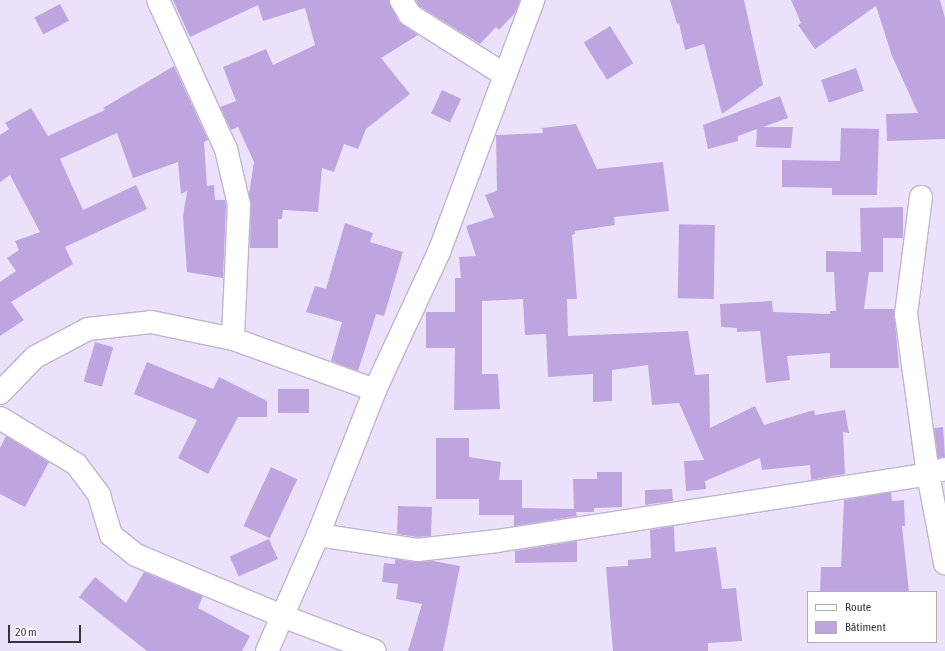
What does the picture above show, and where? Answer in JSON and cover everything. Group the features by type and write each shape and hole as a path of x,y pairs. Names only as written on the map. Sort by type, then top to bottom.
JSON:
{"street":[{"path":"158,0 226,149 239,205 233,339"},
{"path":"401,0 410,15 505,75"},
{"path":"267,651 318,535 375,390 438,252 533,0"},
{"path":"921,197 906,314 936,472 945,563"},
{"path":"0,393 35,357 88,329 151,322 233,339 375,390"},
{"path":"0,418 76,464 99,496 110,535 136,555 282,616 376,651"},
{"path":"318,535 417,550 497,541 936,472"}],"building":[{"path":"173,0 389,0 399,22 418,35 381,58 410,94 366,129 358,149 344,144 334,172 322,168 318,212 283,210 282,219 278,219 278,248 250,248 251,206 249,194 254,162 238,127 231,130 220,107 236,101 223,67 266,49 273,65 315,45 305,8 263,21 258,5 190,37"},
{"path":"416,0 520,0 515,13 499,30 496,27 480,44 419,6"},
{"path":"670,0 744,0 763,85 722,114 704,44 685,50 679,23 677,24"},
{"path":"791,0 940,0 945,18 945,139 887,141 886,114 918,113 892,56 876,6 815,49 798,25 801,23"},
{"path":"60,4 69,21 43,34 34,18"},
{"path":"610,26 633,63 607,80 584,42"},
{"path":"174,66 208,140 204,142 207,186 214,185 215,200 225,200 223,278 187,272 183,216 187,191 181,194 178,162 133,178 117,133 60,159 83,210 136,185 147,209 65,247 73,264 11,302 24,320 0,336 0,282 16,271 7,258 19,250 15,241 40,232 10,175 0,182 0,135 9,129 5,123 31,108 48,136 105,110 103,108"},
{"path":"856,68 864,91 829,103 821,80"},
{"path":"442,90 461,99 450,122 431,114"},
{"path":"780,96 788,118 763,127 793,127 791,148 756,147 757,129 738,136 738,141 708,149 703,125"},
{"path":"576,124 597,169 663,162 669,211 614,217 615,225 575,231 575,234 572,235 577,299 567,299 568,336 688,331 695,375 709,374 710,428 755,406 764,425 814,410 815,415 845,410 849,433 843,432 845,474 811,480 810,465 762,470 760,458 705,481 706,489 686,491 684,461 704,460 679,403 652,405 648,365 612,370 612,401 593,402 593,374 548,377 546,334 525,335 523,299 482,301 482,374 498,374 500,409 454,410 455,348 426,348 426,312 455,312 455,278 461,278 459,257 476,256 466,226 494,217 485,195 497,191 496,135 543,133 542,128"},
{"path":"841,128 879,129 877,195 832,195 832,188 782,187 782,160 840,161"},
{"path":"903,207 903,238 883,238 883,272 869,272 864,309 894,309 899,368 830,368 830,353 787,356 790,380 766,383 760,331 737,332 737,328 721,327 720,304 772,301 773,312 830,314 830,311 836,311 834,272 826,272 826,251 861,252 860,208"},
{"path":"345,223 373,233 370,242 403,252 384,316 376,314 358,371 331,361 342,322 306,312 315,286 326,289"},
{"path":"679,224 715,225 714,299 678,298"},
{"path":"95,342 113,347 102,387 84,381"},
{"path":"147,362 213,389 219,377 267,401 267,417 238,417 208,474 178,458 197,420 134,394"},
{"path":"278,389 309,389 309,413 278,413"},
{"path":"943,427 945,457 938,458 934,428"},
{"path":"6,436 49,462 25,507 0,494 0,448"},
{"path":"436,438 469,438 469,457 501,462 499,480 522,480 522,508 574,509 573,479 597,479 597,472 622,472 622,507 594,508 594,512 576,512 577,516 514,526 514,515 479,515 479,499 436,499"},
{"path":"271,467 297,479 270,538 244,526"},
{"path":"672,489 673,501 645,505 645,490"},
{"path":"891,492 892,501 904,500 905,526 902,526 909,591 820,591 821,567 841,567 844,500"},
{"path":"398,506 432,507 431,536 417,537 397,534"},
{"path":"674,526 675,552 716,547 722,589 736,588 742,641 708,643 708,651 613,651 606,567 628,566 628,560 651,558 650,530"},
{"path":"269,539 278,559 239,577 230,556"},
{"path":"577,541 577,562 515,563 515,551"},
{"path":"395,559 415,562 433,561 460,566 443,651 408,651 422,604 396,599 398,584 382,582 384,563 395,564"},
{"path":"144,572 203,596 198,608 250,636 242,651 147,651 79,597 95,577 126,603"}]}
